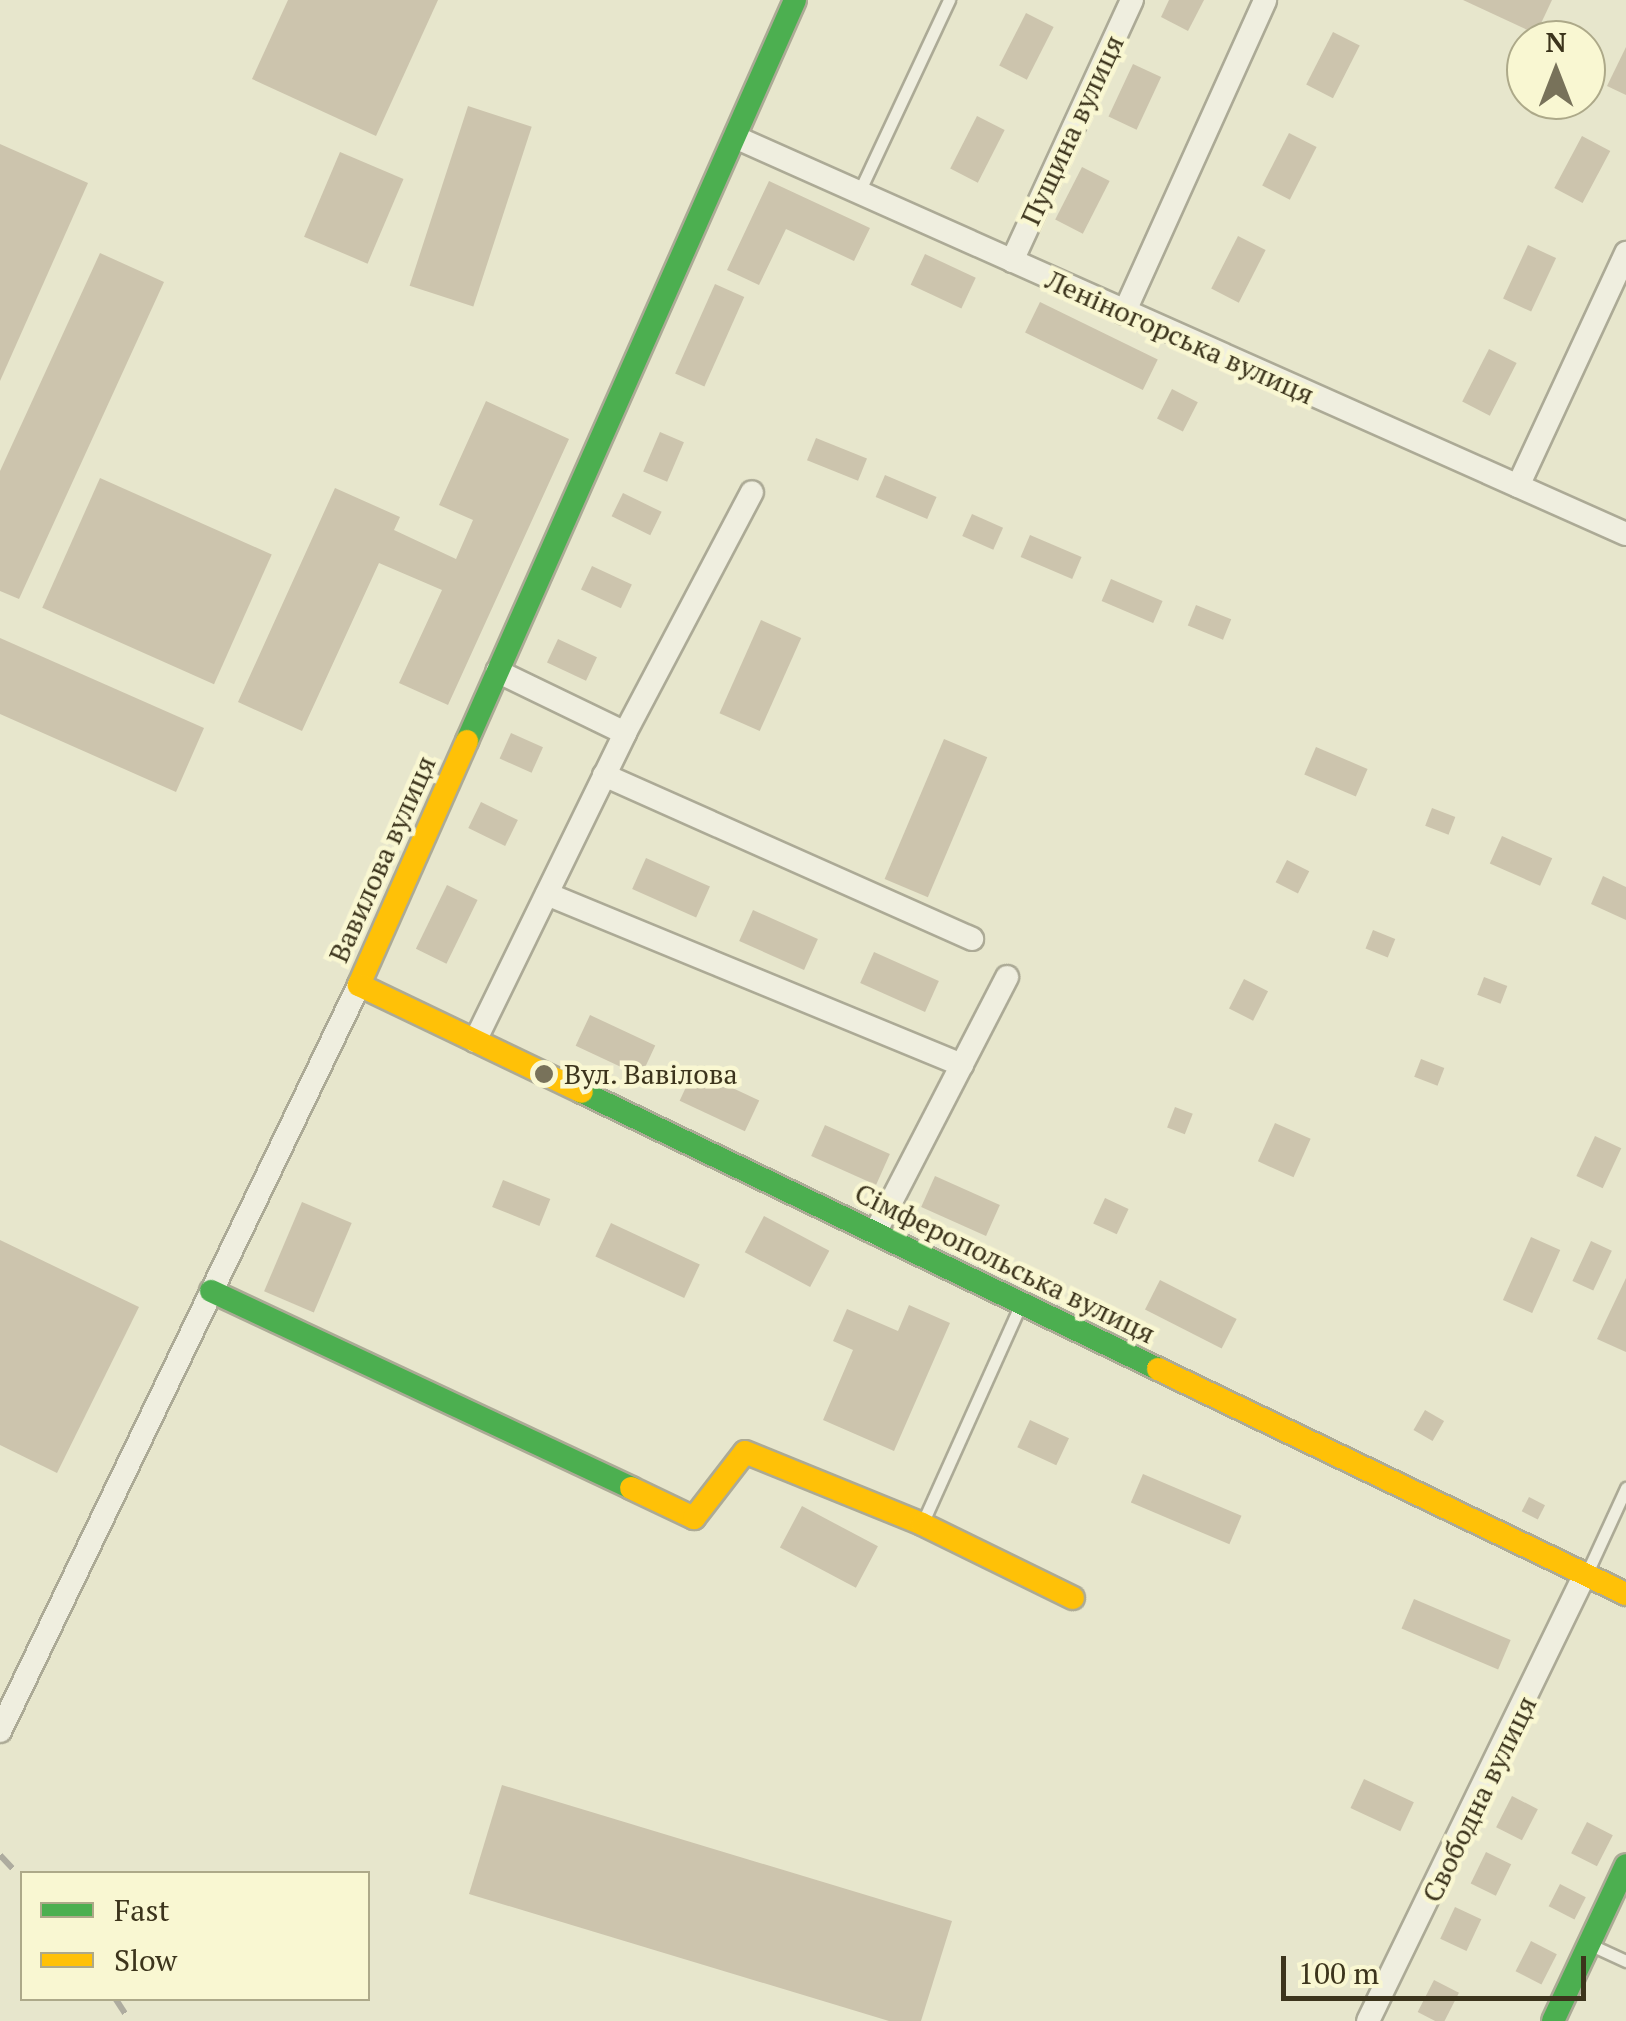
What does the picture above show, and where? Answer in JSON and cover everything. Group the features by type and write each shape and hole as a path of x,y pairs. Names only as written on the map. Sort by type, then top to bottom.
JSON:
{"street":[{"name":"Вавилова вулиця","path":"0,1731 359,985 795,0"},
{"name":"Пущина вулиця","path":"1012,261 1132,0"},
{"path":"1124,313 1265,0"},
{"name":"Леніногорська вулиця","path":"735,137 1626,534"},
{"path":"1518,486 1626,252"},
{"path":"475,1040 625,733 752,492"},
{"path":"497,671 625,733"},
{"path":"604,775 972,939"},
{"path":"546,894 962,1065"},
{"path":"875,1234 1007,976"},
{"name":"Сімферопольська вулиця","path":"359,985 1626,1594"},
{"path":"212,1292 694,1518 745,1452 922,1524 1073,1598"},
{"name":"Свободна вулиця","path":"1377,2018 1585,1575"},
{"path":"1554,2021 1626,1865"}],"lane":[{"path":"860,190 948,0"},
{"path":"922,1524 1022,1304"},
{"path":"1585,1575 1626,1488"},
{"path":"1589,1944 1626,1960"}],"building":[{"path":"288,0 438,0 376,136 252,79"},
{"path":"1169,0 1204,0 1188,31 1161,17"},
{"path":"1463,0 1552,0 1543,20 1506,20"},
{"path":"1026,13 1054,27 1027,80 999,66"},
{"path":"1333,32 1360,46 1333,98 1306,85"},
{"path":"1626,47 1626,95 1607,86"},
{"path":"1133,64 1161,77 1137,130 1108,117"},
{"path":"468,106 532,127 473,306 410,286"},
{"path":"977,116 1005,130 978,183 950,169"},
{"path":"1289,133 1317,147 1290,200 1262,186"},
{"path":"1582,136 1610,151 1583,203 1554,188"},
{"path":"0,144 88,183 0,381"},
{"path":"340,152 404,179 368,264 304,237"},
{"path":"1082,167 1110,181 1083,234 1055,220"},
{"path":"769,181 870,228 854,261 786,229 759,285 727,270"},
{"path":"1238,236 1266,250 1239,303 1211,289"},
{"path":"1528,245 1556,258 1531,312 1503,298"},
{"path":"100,253 164,282 19,599 0,591 0,471"},
{"path":"925,254 976,278 961,308 911,285"},
{"path":"715,284 744,297 704,387 675,374"},
{"path":"1040,302 1158,359 1143,390 1025,333"},
{"path":"1489,349 1517,363 1490,416 1462,402"},
{"path":"1172,389 1198,402 1183,432 1157,418"},
{"path":"486,401 569,439 448,705 399,683 442,590 379,563 302,731 238,702 335,488 400,517 394,530 456,559 473,520 439,505"},
{"path":"660,432 684,442 667,482 643,472"},
{"path":"816,438 867,459 858,481 807,460"},
{"path":"885,475 937,497 927,519 876,497"},
{"path":"100,478 272,554 214,684 42,608"},
{"path":"623,493 662,512 650,535 612,516"},
{"path":"972,514 1003,528 993,550 962,536"},
{"path":"1030,535 1082,557 1072,579 1021,557"},
{"path":"592,566 632,585 621,608 581,590"},
{"path":"1111,579 1163,601 1153,623 1102,601"},
{"path":"1196,605 1231,619 1223,640 1188,625"},
{"path":"761,620 801,638 760,731 720,713"},
{"path":"0,638 204,728 176,792 0,714"},
{"path":"558,639 597,657 586,681 547,663"},
{"path":"511,733 543,747 532,773 500,759"},
{"path":"944,739 987,757 928,897 885,879"},
{"path":"1316,747 1368,769 1356,796 1304,775"},
{"path":"481,802 518,820 505,846 468,828"},
{"path":"1432,808 1455,817 1449,835 1425,826"},
{"path":"1502,836 1552,858 1540,886 1490,863"},
{"path":"646,858 710,886 696,918 632,889"},
{"path":"1287,860 1309,871 1298,894 1276,882"},
{"path":"1603,876 1626,887 1626,920 1591,904"},
{"path":"447,885 478,900 446,964 416,949"},
{"path":"753,910 818,939 804,970 739,941"},
{"path":"1373,930 1395,939 1388,958 1366,949"},
{"path":"874,952 939,981 925,1012 860,983"},
{"path":"1484,977 1507,986 1501,1004 1477,995"},
{"path":"1244,979 1268,991 1253,1021 1229,1008"},
{"path":"590,1015 655,1045 641,1076 576,1046"},
{"path":"1421,1059 1444,1068 1438,1086 1414,1077"},
{"path":"694,1070 759,1100 745,1131 680,1101"},
{"path":"1175,1107 1193,1114 1185,1134 1167,1128"},
{"path":"1275,1123 1311,1139 1294,1177 1258,1161"},
{"path":"825,1125 890,1154 876,1185 811,1156"},
{"path":"1595,1136 1621,1148 1603,1188 1576,1176"},
{"path":"935,1176 1000,1205 986,1236 921,1207"},
{"path":"503,1180 550,1199 539,1226 492,1207"},
{"path":"1105,1198 1129,1209 1117,1234 1093,1223"},
{"path":"302,1202 352,1223 314,1312 264,1291"},
{"path":"764,1216 829,1251 810,1287 745,1252"},
{"path":"611,1223 700,1264 684,1298 595,1257"},
{"path":"1531,1237 1560,1250 1532,1313 1503,1300"},
{"path":"0,1240 139,1307 57,1473 0,1445"},
{"path":"1591,1241 1612,1251 1593,1291 1572,1281"},
{"path":"1626,1278 1626,1352 1597,1339"},
{"path":"1160,1280 1237,1319 1222,1348 1145,1309"},
{"path":"909,1305 950,1323 894,1451 823,1420 853,1350 833,1341 847,1309 898,1331"},
{"path":"1425,1410 1444,1421 1433,1441 1414,1430"},
{"path":"1030,1420 1069,1438 1056,1465 1017,1447"},
{"path":"1143,1474 1241,1516 1229,1544 1131,1503"},
{"path":"1529,1497 1545,1505 1538,1519 1522,1511"},
{"path":"802,1506 878,1546 856,1588 780,1547"},
{"path":"1414,1599 1511,1640 1498,1669 1401,1628"},
{"path":"1364,1779 1414,1802 1400,1831 1350,1808"},
{"path":"502,1785 952,1921 921,2021 889,2021 469,1894"},
{"path":"1512,1796 1538,1809 1522,1840 1496,1827"},
{"path":"1587,1822 1613,1835 1597,1866 1571,1853"},
{"path":"1486,1852 1511,1864 1496,1896 1471,1883"},
{"path":"1560,1884 1586,1897 1574,1919 1549,1906"},
{"path":"1455,1907 1481,1919 1466,1951 1440,1939"},
{"path":"1531,1941 1557,1954 1541,1984 1516,1971"},
{"path":"1434,1980 1459,1993 1445,2021 1418,2012"}],"railway":[{"path":"0,1855 20,1877"},
{"path":"117,2001 130,2021"}],"traffic: fast":[{"path":"467,741 795,0"},
{"path":"582,1092 1158,1369"},
{"path":"211,1291 631,1488"},
{"path":"1553,2021 1626,1865"}],"traffic: slow":[{"path":"467,741 359,985 582,1092"},
{"path":"1158,1369 1626,1594"},
{"path":"631,1488 694,1518 745,1452 922,1524 1073,1598"}],"place":[{"name":"Вул. Вавілова","path":"544,1074"}]}
